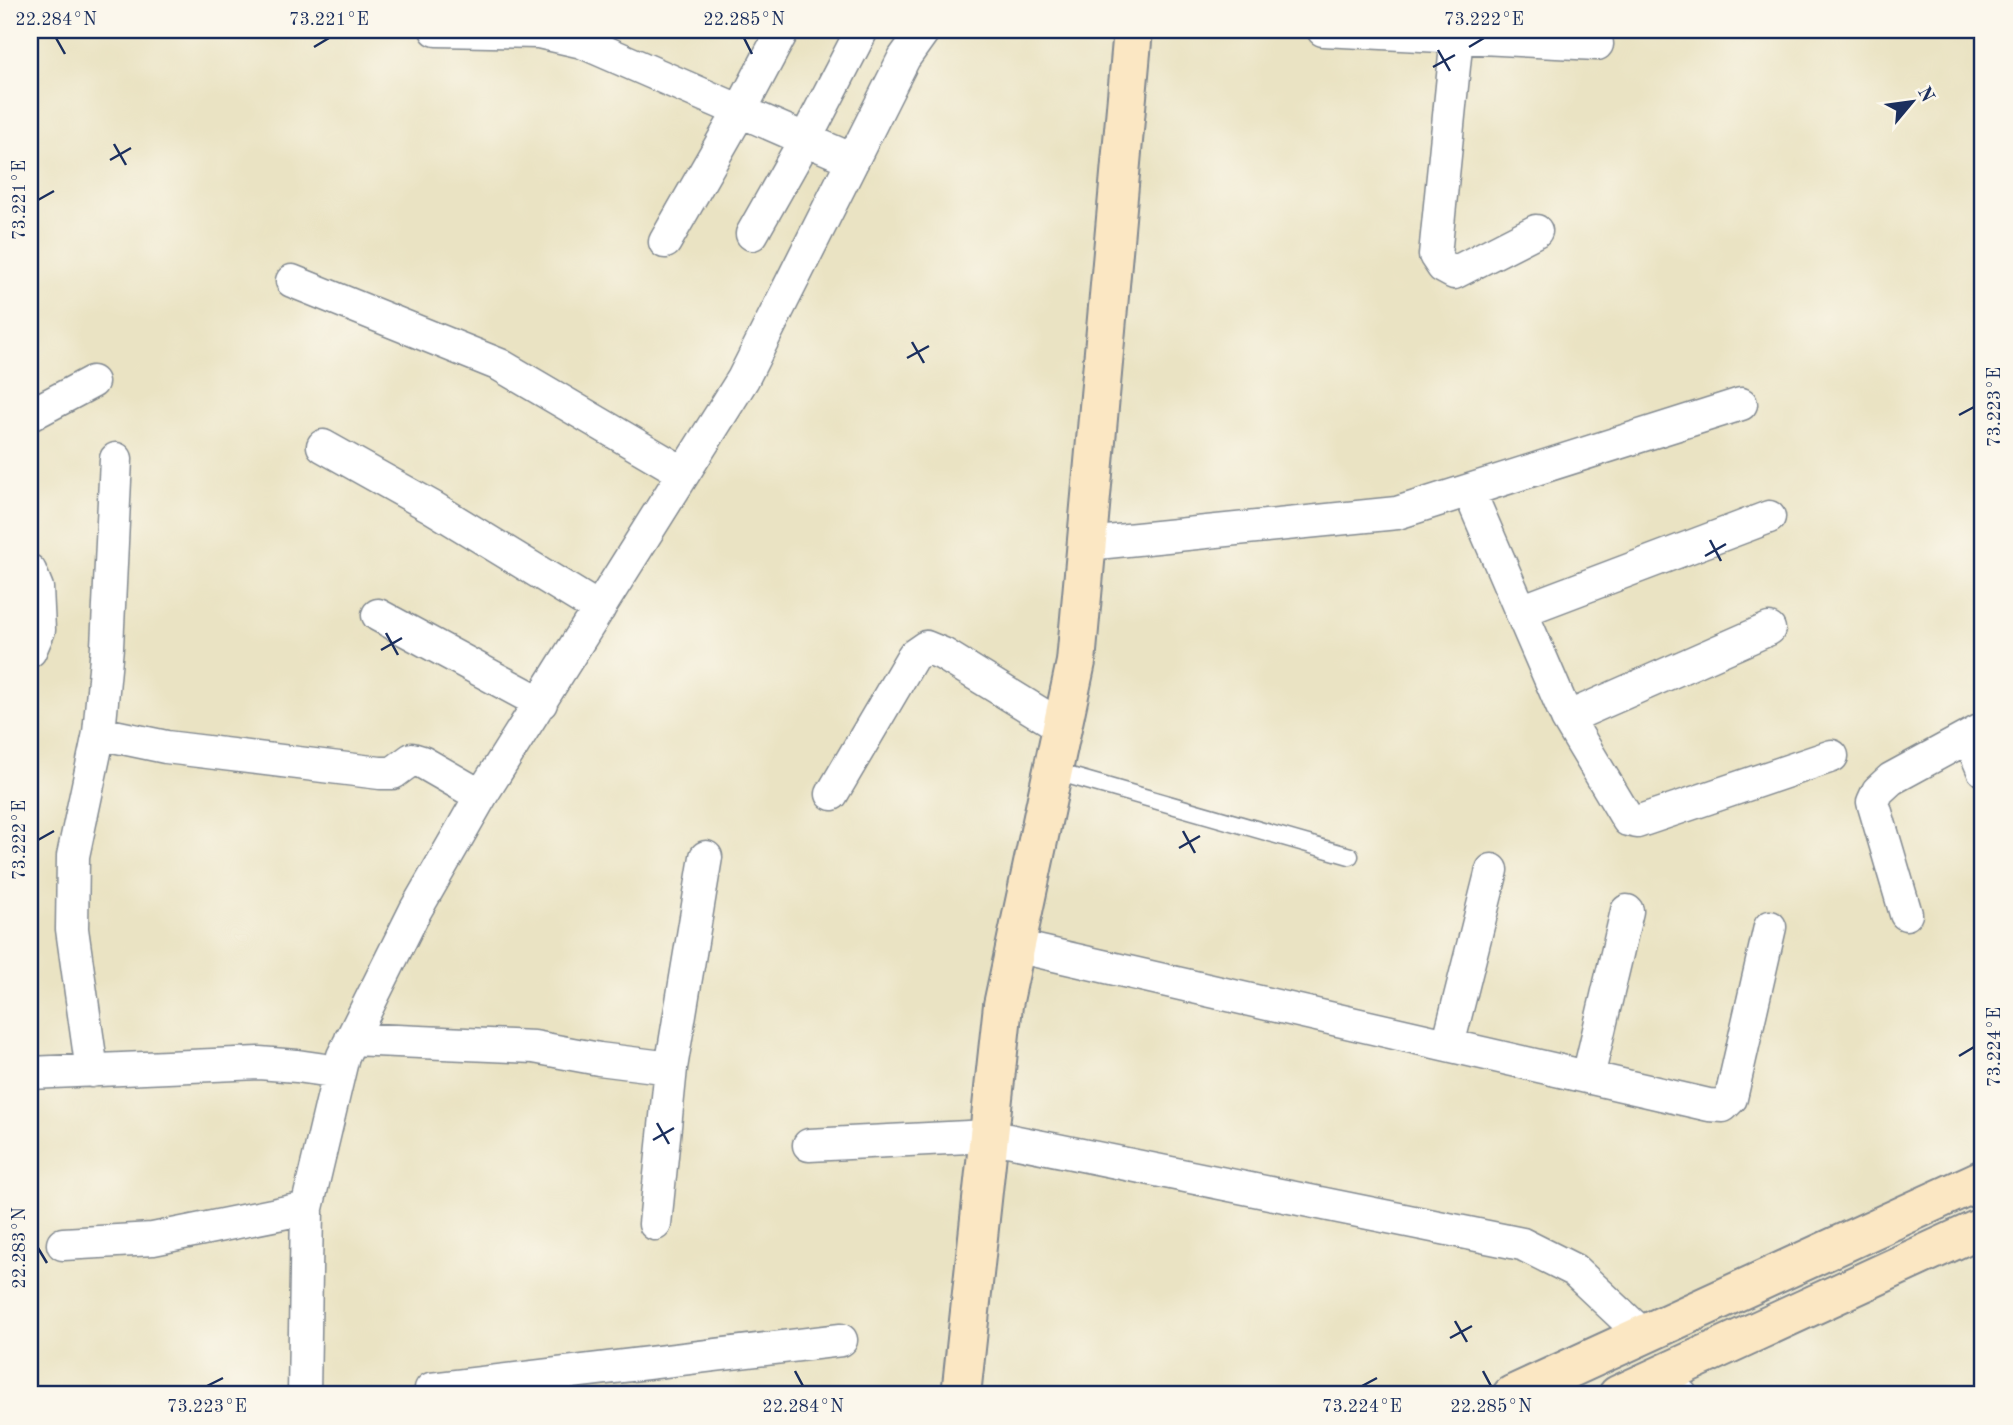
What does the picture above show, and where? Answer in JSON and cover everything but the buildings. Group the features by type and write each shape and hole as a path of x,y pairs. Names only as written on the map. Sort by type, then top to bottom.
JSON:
{"street":[{"path":"436,30 538,31 582,42 853,160"},
{"path":"665,242 783,30"},
{"path":"752,234 806,139 862,30"},
{"path":"303,1395 307,1208 343,1056 415,911 481,796 743,379 904,58 924,30"},
{"path":"961,1395 1003,1005 1076,662 1133,30"},
{"path":"1323,30 1597,44"},
{"path":"1457,36 1435,255 1443,267 1454,273 1536,231"},
{"path":"292,281 500,365 684,472"},
{"path":"30,415 92,382"},
{"path":"1087,544 1397,513 1741,404"},
{"path":"323,446 478,535 599,609"},
{"path":"92,1071 72,929 73,856 99,733 107,647 116,459"},
{"path":"1469,491 1567,718 1628,820 1637,822 1832,756"},
{"path":"1521,611 1769,517"},
{"path":"30,571 37,588 39,630 30,651"},
{"path":"378,615 541,703"},
{"path":"1567,718 1769,629"},
{"path":"832,794 913,656 926,647 943,654 1062,727"},
{"path":"99,733 166,747 380,773 393,773 412,759 481,796"},
{"path":"1906,914 1873,802 1878,790 1891,779 1976,733 1983,770"},
{"path":"655,1224 671,1068 706,857"},
{"path":"1448,1045 1492,870"},
{"path":"1588,1077 1627,911"},
{"path":"1015,946 1709,1105 1723,1106 1731,1098 1770,927"},
{"path":"351,1039 534,1047 671,1068"},
{"path":"30,1073 260,1063 339,1072"},
{"path":"809,1145 988,1136 1522,1244 1574,1270 1643,1335"},
{"path":"1512,1395 1983,1179"},
{"path":"63,1244 153,1238 307,1208"},
{"path":"1618,1395 1669,1386 1983,1227"},
{"path":"431,1389 595,1382 841,1340"}],"lane":[{"path":"1053,771 1350,856"}]}
